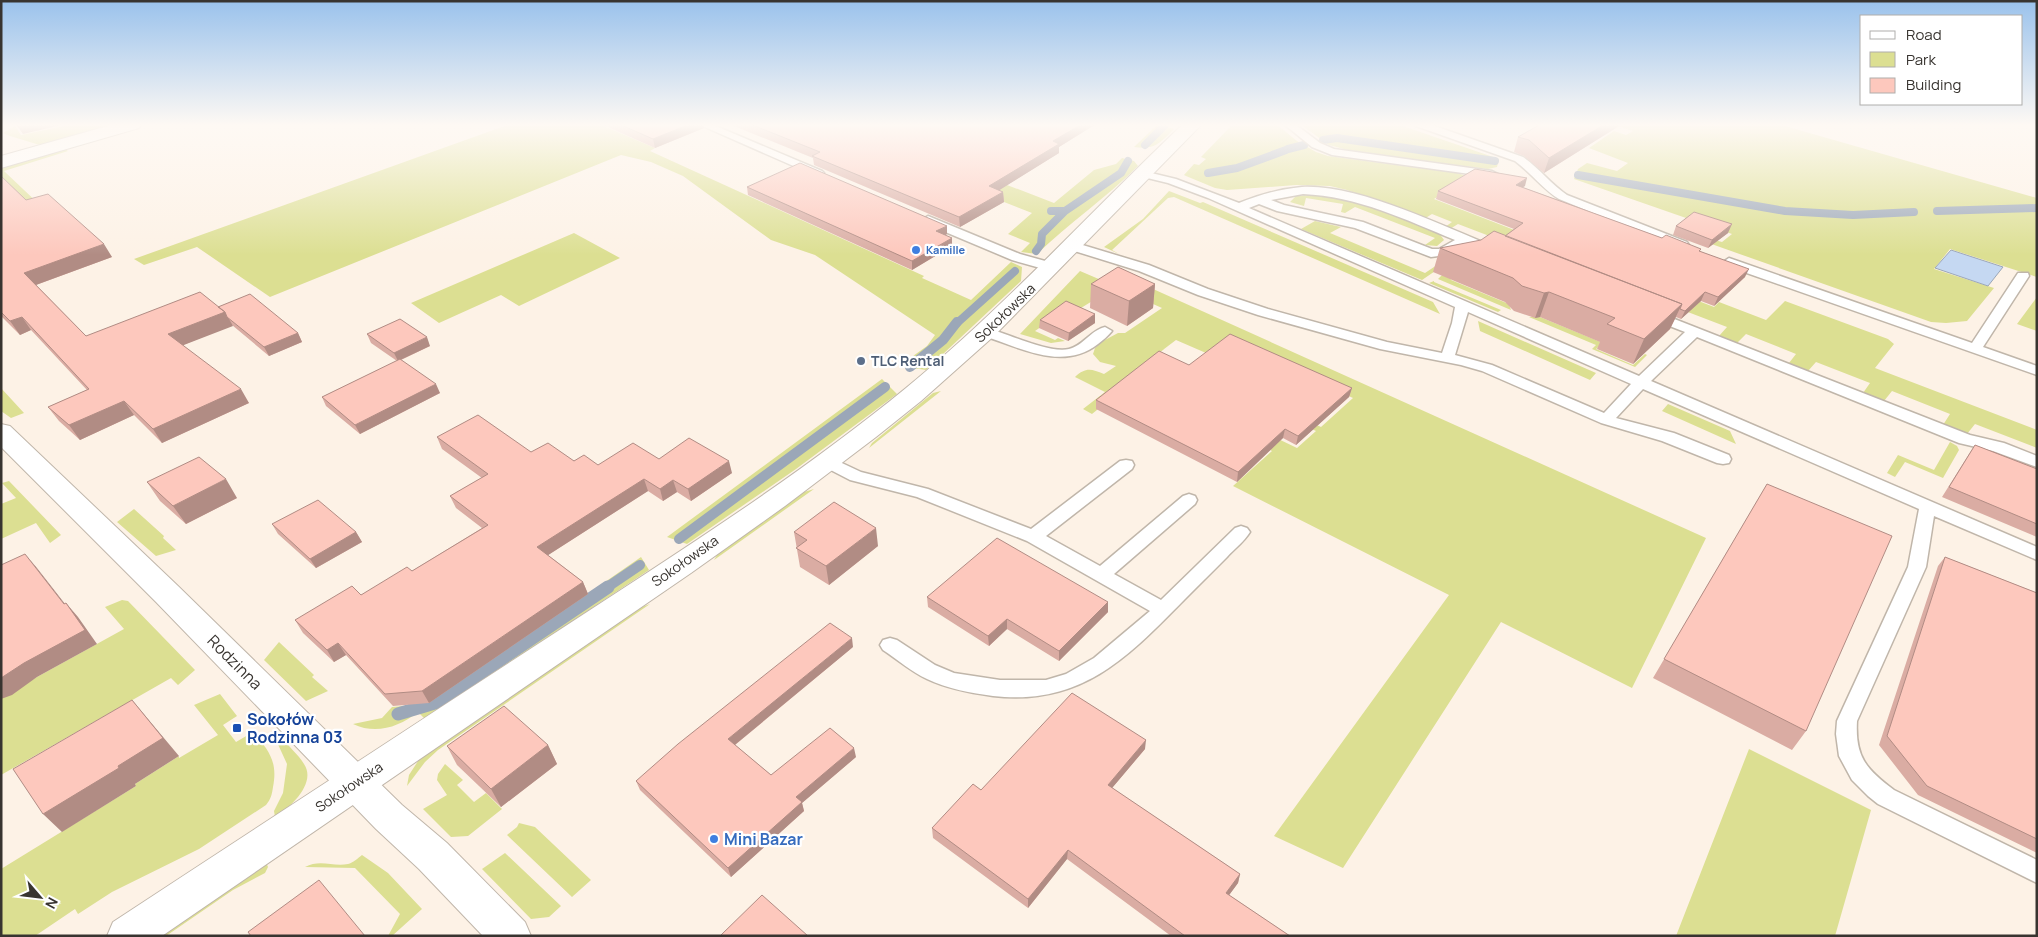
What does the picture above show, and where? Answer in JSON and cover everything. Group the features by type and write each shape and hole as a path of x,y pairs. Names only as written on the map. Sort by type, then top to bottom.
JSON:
{"street":[{"name":"Sokołowska","path":"128,936 637,594 827,461 913,394 986,332 1150,168"},
{"name":"Rodzinna","path":"1,432 398,826 433,856 511,936"}],"lane":[{"path":"805,168 827,177"},
{"path":"1445,168 1505,176"},
{"path":"1531,168 1546,185 1569,200 1695,250"},
{"path":"1144,174 1190,187 2037,554"},
{"path":"1530,181 1546,185"},
{"path":"1238,208 1258,199 1288,192 1312,190 1340,193 1366,200 1500,254"},
{"path":"1258,199 1281,208 1358,225 1431,253 1442,252 1463,239"},
{"path":"917,215 1016,257 1052,267"},
{"path":"1072,246 1144,268 1203,292 1263,312 1385,346 1487,368 1606,420 1676,440 1723,459"},
{"path":"1714,256 2037,371"},
{"path":"1975,349 2024,276"},
{"path":"1447,358 1459,323 1462,306"},
{"path":"1639,309 1956,436 1998,447 2037,462"},
{"path":"986,332 1045,351 1064,354 1081,348 1105,331"},
{"path":"1606,420 1641,382 1695,331"},
{"path":"827,461 856,476 922,493 1033,537 1163,610"},
{"path":"1033,537 1126,465"},
{"path":"1101,575 1189,500"},
{"path":"1928,506 1917,567 1847,721 1846,751 1855,768 1867,783 1886,797 2037,872"},
{"path":"890,644 919,665 942,677 991,688 1022,691 1059,685 1084,674 1121,648 1163,610 1241,532"}],"green space":[{"path":"1,168 14,168 4,171 43,208 1,222"},
{"path":"388,168 590,168 270,297 197,247 144,265 134,259"},
{"path":"664,168 687,168 924,276 922,278 971,300 1011,262 1022,267 1021,281 926,370 899,366 927,346 935,335 815,255 771,240 683,176"},
{"path":"917,168 962,168 1054,203 1094,170 1102,168 1136,168 1037,254 1021,252 1030,243 1008,234 1032,213"},
{"path":"1191,168 1417,168 1457,173 1470,177 1434,199 1714,307 1719,302 1766,320 1785,301 1888,339 1894,344 1875,368 2037,430 2037,448 1975,424 1967,434 1943,425 1950,414 1892,391 1884,401 1863,393 1870,383 1816,362 1808,371 1789,363 1796,354 1746,334 1737,343 1719,336 1727,327 1458,224 1450,229 1445,227 1452,222 1432,214 1424,219 1347,190 1330,186 1296,185 1227,190 1215,188 1184,175"},
{"path":"1580,168 1605,168 1617,171 1622,168 1931,168 2037,198 2037,277 1950,249 1934,269 1994,288 1967,321 1931,322 1703,241 1708,238 1722,242 1732,234 1574,179"},
{"path":"1169,191 1200,203 1203,202 1433,302 1440,314 1174,197 1168,198 1112,250 1119,254 1104,247 1143,219"},
{"path":"1309,195 1343,198 1359,202 1439,233 1444,240 1437,246 1425,245 1435,238 1355,207 1345,213 1341,212 1343,204 1306,198 1304,206 1290,202 1296,196"},
{"path":"1315,221 1341,227 1330,233 1425,273 1440,263 1444,265 1422,280 1301,229"},
{"path":"574,233 620,258 519,306 501,295 439,323 411,303"},
{"path":"1447,270 1451,280 1509,304 1511,310 1438,279"},
{"path":"1080,271 1108,283 1122,275 1706,538 1632,688 1501,622 1343,868 1274,836 1449,595 1233,486 1272,451 1157,394 1168,386 1297,448 1316,431 1194,373 1200,369 1321,427 1353,398 1224,339 1206,353 1176,340 1092,414 1083,409 1105,392 1075,377 1086,370 1104,374 1116,366 1100,362 1093,354 1095,348 1118,333 1125,333 1162,308 1115,287 1081,308 1067,309 1035,331 1055,340 1058,338 1065,341 1051,343 1020,334"},
{"path":"1434,281 1501,310 1498,312 1429,283"},
{"path":"2037,297 2037,331 2017,324"},
{"path":"1529,317 1540,317 1603,343 1596,349 1633,365 1645,354 1647,355 1635,367 1592,349 1596,345"},
{"path":"1478,321 1596,373 1590,380 1480,331"},
{"path":"882,379 897,394 796,469 687,544 667,537"},
{"path":"1,388 24,413 11,418 1,411"},
{"path":"941,391 869,448 872,443 933,393"},
{"path":"1668,404 1730,431 1736,444 1662,411"},
{"path":"1950,442 1957,446 1959,450 1943,478 1905,462 1895,477 1887,473 1898,455 1934,470"},
{"path":"9,481 61,535 50,543 36,523 1,539 1,504 16,498 2,483"},
{"path":"814,489 714,560 719,552 804,492"},
{"path":"134,509 164,536 163,538 176,550 156,556 117,522"},
{"path":"641,557 649,570 425,719 418,712 403,722 387,728 370,729 353,724 382,718 392,707 429,704"},
{"path":"122,600 128,601 195,670 178,685 171,678 1,775 1,699 124,629 105,607"},
{"path":"650,604 438,750 425,762 407,786 409,775 420,758 639,608"},
{"path":"279,642 328,691 306,701 264,660"},
{"path":"220,694 237,716 223,725 236,742 253,732 271,757 274,770 273,790 266,805 199,849 112,892 78,914 75,909 35,936 1,936 1,869 136,786 135,784 179,756 179,758 218,735 194,705"},
{"path":"281,737 304,764 307,771 307,779 300,794 288,808 275,817 274,811 283,793 287,764 276,740"},
{"path":"1749,749 1871,810 1835,936 1676,936"},
{"path":"445,764 463,780 457,785 474,802 486,793 502,809 468,836 451,837 423,809 447,795 437,780 438,774"},
{"path":"519,823 535,827 591,880 572,897 507,835"},
{"path":"505,853 561,906 549,917 531,919 482,869"},
{"path":"362,855 388,873 422,909 392,936 388,936 400,914 355,868 305,867 321,863 348,864 354,862"},
{"path":"266,862 268,867 265,873 233,890 166,936 157,936"}],"water":[{"path":"1951,250 2003,267 1988,286 1935,268"}],"building":[{"path":"790,168 811,168 947,226 936,231 952,238 912,261 747,187"},
{"path":"840,168 1019,168 989,186 1003,192 959,217"},
{"path":"1475,169 1527,178 1516,185 1662,238 1666,235 1701,249 1699,251 1749,269 1718,297 1705,292 1685,311 1680,309 1682,304 1505,236 1523,223 1438,191"},
{"path":"1,176 26,200 48,194 104,244 24,273 86,336 200,292 225,312 168,334 241,389 153,429 124,401 69,425 48,407 89,389 22,317 10,321 1,312"},
{"path":"1694,212 1732,224 1712,240 1676,226"},
{"path":"1494,231 1682,304 1644,339 1607,324 1615,318 1549,292 1544,293 1522,286 1513,278 1440,248 1481,240"},
{"path":"1118,267 1155,284 1129,301 1091,284"},
{"path":"250,294 298,333 264,347 227,317 225,312 218,307"},
{"path":"1066,301 1095,314 1069,333 1040,320"},
{"path":"400,319 427,337 394,353 367,334"},
{"path":"1230,334 1352,388 1298,436 1285,429 1238,472 1096,400 1159,351 1189,365"},
{"path":"400,359 436,384 355,425 322,397"},
{"path":"478,415 531,452 548,443 574,461 584,455 598,465 633,443 659,459 689,438 729,461 688,489 673,480 660,489 644,479 537,547 583,582 422,691 385,694 338,643 327,650 295,620 352,586 361,595 407,567 412,571 488,525 450,496 488,474 437,437"},
{"path":"1975,445 2037,469 2037,524 1949,487"},
{"path":"199,457 226,479 173,506 147,482"},
{"path":"1767,484 1892,536 1806,731 1664,659"},
{"path":"318,500 356,532 310,559 272,524"},
{"path":"834,502 876,528 826,566 796,548 807,540 794,532"},
{"path":"997,538 1108,602 1059,651 1007,619 988,636 927,597"},
{"path":"25,554 64,604 66,603 85,630 24,663 1,678 1,565"},
{"path":"1945,557 2037,593 2037,839 1927,786 1887,736"},
{"path":"830,623 852,638 728,739 771,775 830,728 854,748 796,797 802,802 728,868 636,781 678,744"},
{"path":"1072,693 1146,740 1108,785 1240,874 1226,893 1290,936 1185,936 1068,850 1028,899 932,828 973,784 981,790"},
{"path":"132,700 163,738 118,766 119,768 43,814 13,769"},
{"path":"504,706 548,745 491,789 447,746"},
{"path":"319,880 365,936 251,936 248,932"},
{"path":"762,895 808,936 720,936"}],"waterway":[{"path":"1065,211 1121,173 1124,168"},
{"path":"1208,173 1238,168"},
{"path":"1578,175 1785,211 1853,215 1914,212"},
{"path":"1937,211 2037,208"},
{"path":"1051,211 1065,211"},
{"path":"1036,251 1041,244 1042,234 1065,211"},
{"path":"956,324 1015,271"},
{"path":"910,367 943,340 957,322"},
{"path":"679,539 885,387"},
{"path":"606,588 640,565"},
{"path":"398,714 438,702 608,587"}],"place":[{"name":"Kamille","path":"916,250"},
{"name":"TLC Rental","path":"861,361"},
{"name":"Sokołów Rodzinna 03","path":"237,728"},
{"name":"Mini Bazar","path":"714,839"}]}
